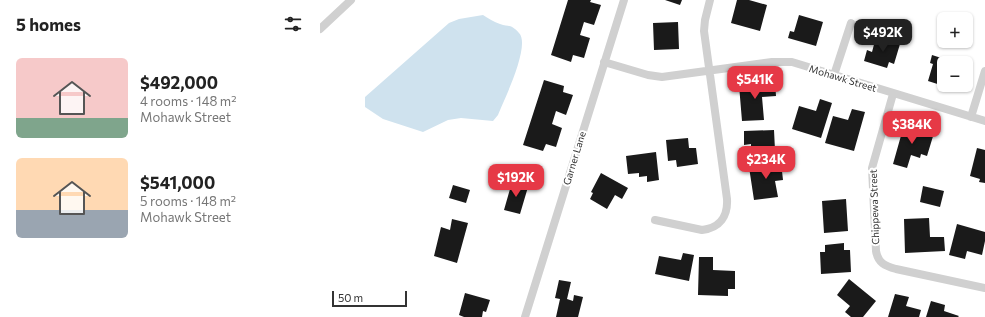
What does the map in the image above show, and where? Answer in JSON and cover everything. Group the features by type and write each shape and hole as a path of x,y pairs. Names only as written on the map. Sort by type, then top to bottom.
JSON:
{"street":[{"path":"321,26 351,0"},
{"name":"Garner Lane","path":"525,317 624,0"},
{"path":"655,220 702,230 718,225 727,212 727,199 704,24 710,0"},
{"path":"834,76 851,23"},
{"name":"Mohawk Street","path":"604,62 659,77 782,61 795,63 985,121"},
{"path":"970,117 985,71"},
{"name":"Chippewa Street","path":"893,94 872,168 876,251 878,258 883,265 896,270 985,288"}],"water":[{"path":"483,15 498,23 514,28 522,39 522,49 515,73 498,115 493,121 461,118 448,120 423,132 383,119 365,107 365,97 449,23 459,19"}],"building":[{"path":"568,0 591,0 590,2 601,5 594,25 584,22 580,35 590,38 584,58 573,55 571,62 551,55"},
{"path":"665,0 682,0 680,5"},
{"path":"737,0 749,0 767,5 760,31 731,23"},
{"path":"799,15 823,22 816,46 788,38 790,31 794,32"},
{"path":"678,22 679,49 654,50 653,23"},
{"path":"876,37 900,44 894,64 889,62 887,68 864,61 867,50 872,52"},
{"path":"932,55 937,57 937,84 928,81 933,64 930,63"},
{"path":"544,80 564,86 563,92 573,95 566,115 556,111 552,124 562,128 556,147 546,144 543,151 523,145"},
{"path":"775,82 776,96 762,97 764,120 742,121 739,85"},
{"path":"820,99 832,103 821,138 792,129 799,106 816,111"},
{"path":"852,109 865,112 854,151 825,143 833,116 848,120"},
{"path":"904,125 934,133 927,156 921,154 920,158 911,155 907,168 893,164"},
{"path":"774,130 775,150 770,150 770,157 749,158 749,149 751,149 751,144 744,145 744,131"},
{"path":"688,138 689,148 696,148 698,164 677,167 676,160 668,161 666,140"},
{"path":"977,148 985,150 985,183 979,182 980,179 970,176"},
{"path":"656,152 659,180 647,182 647,176 639,177 639,173 628,174 626,156"},
{"path":"781,162 783,180 775,181 778,197 754,200 749,167"},
{"path":"601,173 628,188 622,199 615,195 607,209 590,199 593,193 591,192"},
{"path":"512,182 528,187 520,214 504,210"},
{"path":"453,185 470,190 466,203 449,198"},
{"path":"923,186 944,191 940,207 920,202"},
{"path":"846,199 848,231 824,233 822,201"},
{"path":"929,218 930,237 944,237 945,251 905,253 904,219"},
{"path":"452,219 468,223 457,263 434,256 441,227 450,230"},
{"path":"957,224 985,232 982,255 967,251 965,259 949,255"},
{"path":"844,243 844,250 850,250 851,272 821,274 820,252 825,252 825,245"},
{"path":"683,253 694,255 689,281 655,274 659,256 681,260"},
{"path":"699,257 713,257 713,270 735,271 735,289 728,289 728,296 698,295"},
{"path":"849,279 876,301 863,317 851,317 845,312 850,306 837,295"},
{"path":"559,280 571,282 567,299 573,301 574,295 583,297 578,317 556,317 560,299 555,298"},
{"path":"465,293 490,300 486,312 483,311 482,317 464,317 459,315"},
{"path":"895,294 909,297 906,306 921,310 919,317 888,317"},
{"path":"931,301 945,305 944,311 959,316 926,317"}]}
